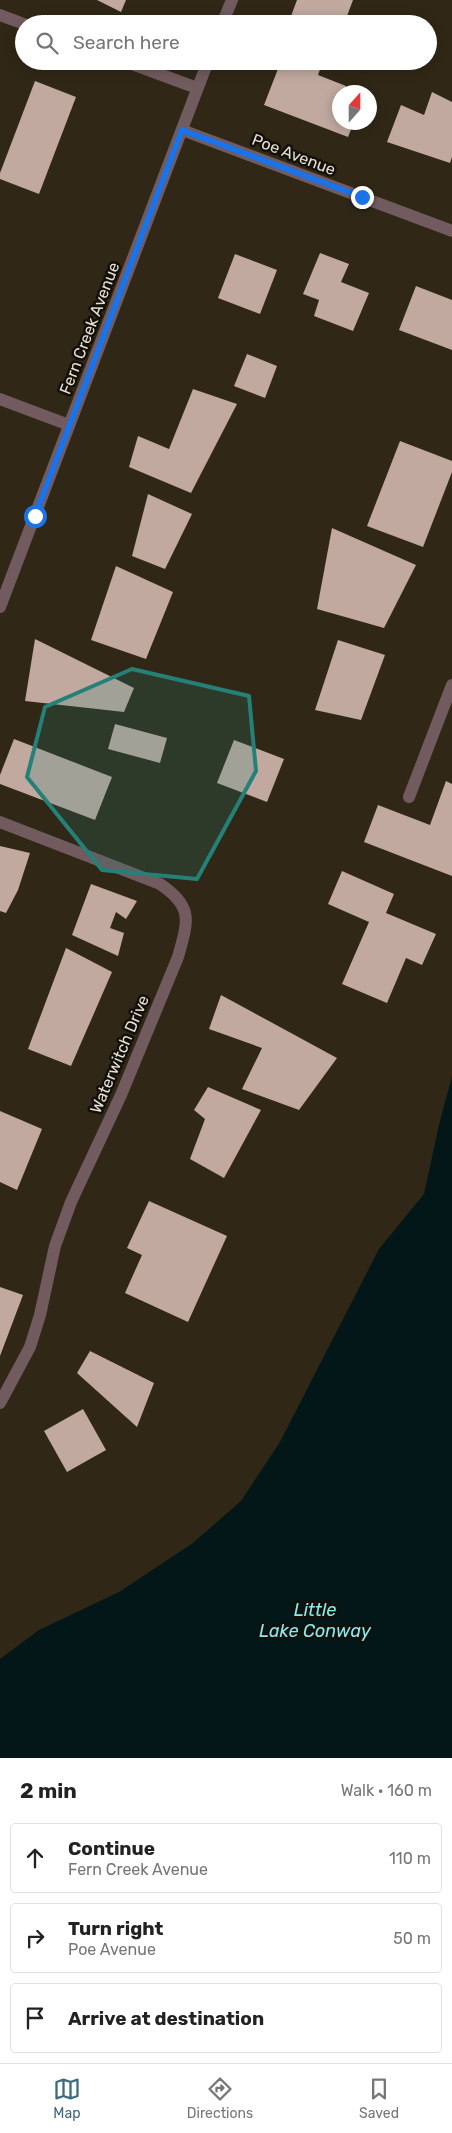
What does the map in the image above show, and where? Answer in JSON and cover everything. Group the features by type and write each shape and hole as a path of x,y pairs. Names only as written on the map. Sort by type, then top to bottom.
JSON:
{"street":[{"path":"226,15 232,0"},
{"path":"0,16 15,21"},
{"path":"148,70 197,88"},
{"name":"Fern Creek Avenue","path":"0,607 204,70"},
{"name":"Poe Avenue","path":"182,130 452,231"},
{"path":"0,399 69,425"},
{"path":"409,797 452,685"},
{"name":"Waterwitch Drive","path":"0,822 160,884 176,895 186,912 185,933 178,957 121,1094 71,1202 55,1246 40,1315 30,1347 0,1403"}],"highlighted area":[{"path":"132,669 249,696 256,771 197,879 102,870 27,777 45,707"}],"water":[{"name":"Little Lake Conway","path":"452,1076 452,1758 0,1758 0,1659 39,1630 119,1592 193,1543 241,1501 280,1442 379,1249 424,1194"}],"building":[{"path":"97,0 126,0 121,12"},
{"path":"297,0 353,0 347,15 291,15"},
{"path":"278,70 320,70 318,75 343,85 332,85 332,130 351,130 348,137 264,105"},
{"path":"35,81 76,97 39,194 0,179 0,173"},
{"path":"432,92 452,102 452,157 450,163 387,142 401,105 424,115"},
{"path":"320,253 349,264 341,282 369,293 353,331 314,316 319,300 303,294"},
{"path":"235,254 277,270 260,314 218,298"},
{"path":"416,286 452,300 452,350 399,330"},
{"path":"247,354 277,366 265,398 234,386"},
{"path":"193,389 237,404 191,493 129,467 138,436 169,449"},
{"path":"400,441 452,461 452,472 423,547 367,526"},
{"path":"148,494 192,514 165,569 132,556"},
{"path":"332,528 416,565 384,628 317,609"},
{"path":"116,566 173,592 146,659 91,640"},
{"path":"35,639 134,688 124,712 25,701"},
{"path":"338,640 385,655 361,720 315,710"},
{"path":"115,724 167,738 160,763 108,749"},
{"path":"14,739 112,777 95,820 0,784 0,775"},
{"path":"234,740 284,759 267,802 217,783"},
{"path":"446,781 452,784 452,876 364,842 378,805 430,825"},
{"path":"0,846 30,853 18,890 6,913 0,911"},
{"path":"342,871 394,894 386,913 436,934 422,965 406,958 387,1003 342,984 369,922 328,904"},
{"path":"91,884 137,901 126,919 116,912 110,928 124,933 118,956 72,935"},
{"path":"66,948 112,972 71,1066 28,1049"},
{"path":"221,995 337,1058 299,1110 242,1089 262,1048 209,1029"},
{"path":"208,1087 261,1110 224,1178 190,1159 205,1119 194,1110"},
{"path":"0,1111 42,1129 17,1190 0,1182"},
{"path":"149,1201 227,1236 188,1322 125,1293 142,1255 127,1248"},
{"path":"0,1287 23,1295 0,1356"},
{"path":"90,1351 154,1383 137,1427 77,1373"},
{"path":"83,1409 106,1450 67,1472 44,1431"}],"route":[{"path":"35,516 182,130 362,197"}]}
